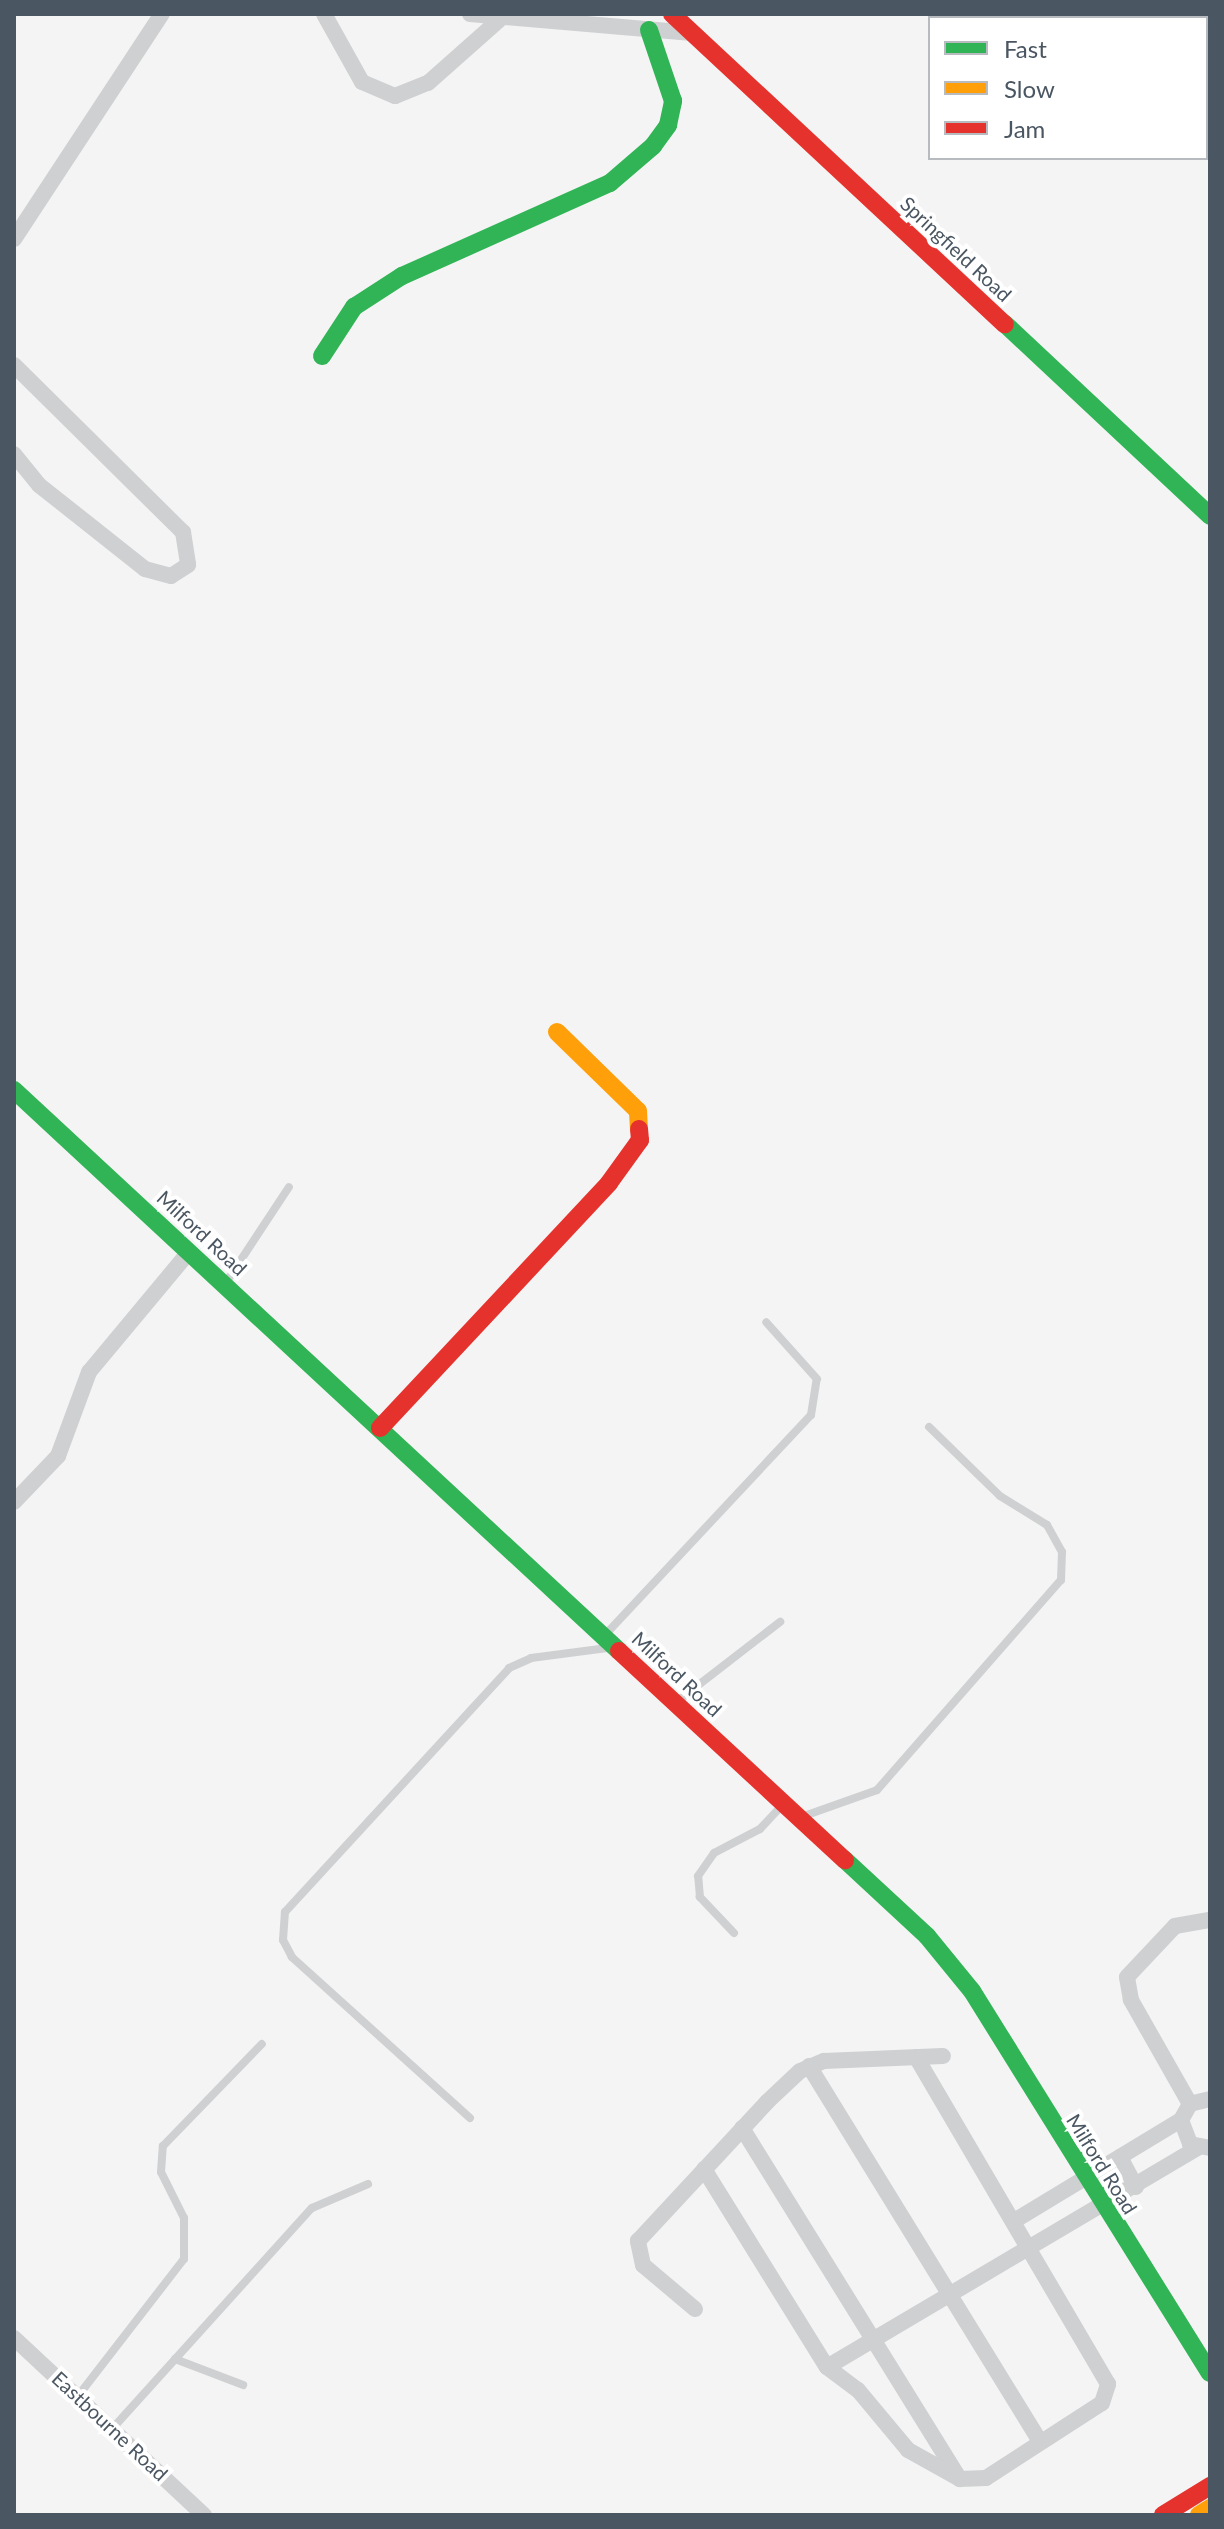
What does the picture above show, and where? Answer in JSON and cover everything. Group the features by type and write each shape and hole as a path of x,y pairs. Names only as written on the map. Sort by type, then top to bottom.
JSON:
{"street":[{"path":"14,239 162,14"},
{"path":"324,14 362,82 395,96 428,83 499,20"},
{"path":"470,14 499,20 692,33"},
{"name":"Springfield Road","path":"672,14 1210,516"},
{"path":"322,356 354,307 402,276 610,183 653,146 668,125 673,101 649,30"},
{"path":"14,365 183,532 188,565 171,576 145,569 39,485 14,454"},
{"path":"380,1428 609,1183 640,1140 638,1111 557,1032"},
{"name":"Milford Road","path":"14,1090 676,1702 957,1970 1084,2179 1210,2373"},
{"path":"14,1502 58,1456 98,1360 189,1252"},
{"path":"1190,2104 1131,2000 1127,1977 1175,1926 1210,1920"},
{"path":"695,2309 643,2265 637,2248 742,2128 809,2066 943,2056"},
{"path":"704,2169 827,2367 858,2390 898,2443 960,2479 986,2478 1102,2403 1108,2384 916,2057"},
{"path":"809,2066 1040,2441"},
{"path":"1014,2221 1181,2120 1190,2104 1210,2099"},
{"path":"1181,2120 1184,2137 1204,2148"},
{"path":"742,2128 960,2479"},
{"path":"827,2367 949,2290 1028,2245 1103,2209 1204,2148"},
{"path":"1120,2157 1136,2187"},
{"path":"1055,2196 1071,2223"},
{"name":"Eastbourne Road","path":"14,2338 204,2515"},
{"path":"1163,2515 1210,2486"},
{"path":"1199,2515 1210,2508"}],"lane":[{"path":"225,1285 289,1187"},
{"path":"470,2118 292,1957 282,1933 285,1912 509,1668 531,1658 610,1641 811,1415 817,1379 766,1322"},
{"path":"797,1818 877,1790 1061,1580 1062,1552 1047,1525 1000,1496 929,1427"},
{"path":"676,1702 780,1622"},
{"path":"734,1933 700,1897 698,1876 714,1853 760,1829 783,1804"},
{"path":"78,2396 184,2259 184,2218 161,2172 163,2146 262,2044"},
{"path":"112,2429 312,2208 368,2184"},
{"path":"175,2359 243,2385"}],"traffic: fast":[{"path":"322,356 354,307 402,276 610,183 653,146 668,125 673,101 649,30"},
{"path":"1005,324 1210,516"},
{"path":"14,1090 619,1651"},
{"path":"845,1860 927,1936 972,1991 1210,2373"}],"traffic: slow":[{"path":"557,1032 638,1111 639,1129"},
{"path":"1199,2515 1210,2508"}],"traffic: jam":[{"path":"672,14 1005,324"},
{"path":"380,1428 609,1183 640,1140 639,1129"},
{"path":"619,1651 845,1860"},
{"path":"1163,2515 1210,2486"}]}
